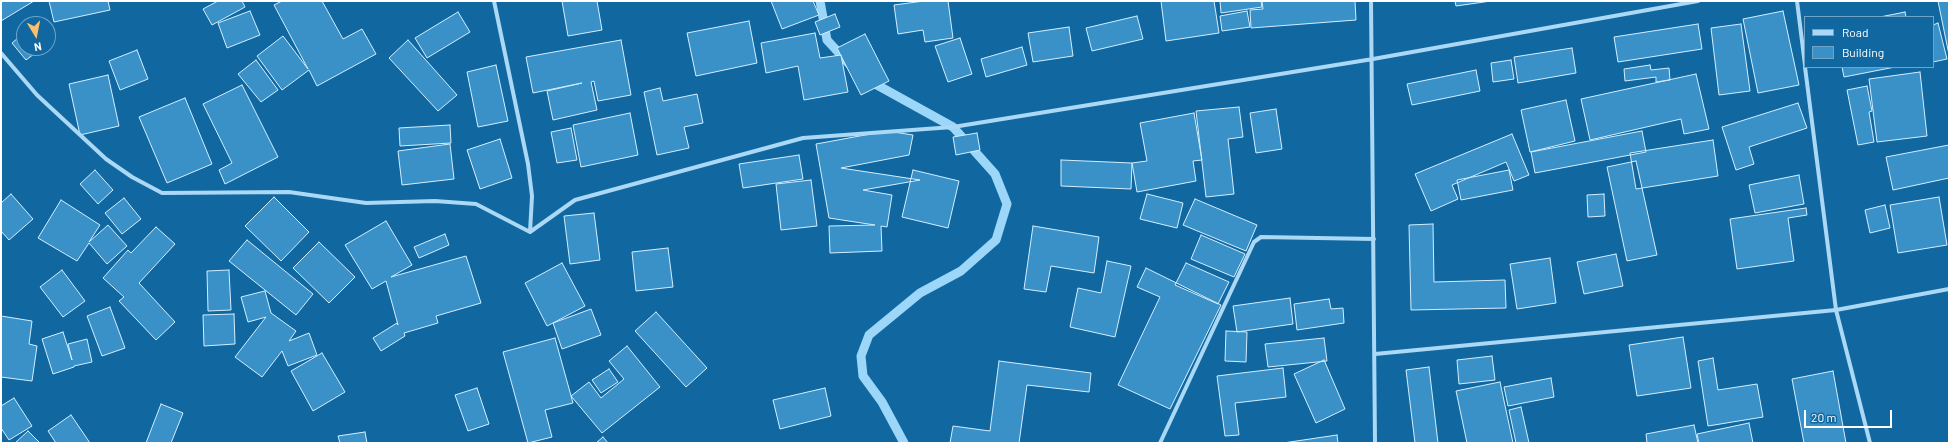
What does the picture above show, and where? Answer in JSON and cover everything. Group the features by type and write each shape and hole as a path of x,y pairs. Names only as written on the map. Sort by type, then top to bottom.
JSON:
{"street":[{"path":"494,1 528,164 532,196 530,232"},
{"path":"1371,1 1373,60 1375,443"},
{"path":"530,232 575,200 803,138 953,126 1373,60 1698,1"},
{"path":"1797,1 1804,58"},
{"path":"1,53 37,95 106,159 132,177 162,194 288,192 366,204 435,201 476,204 530,232"},
{"path":"1805,68 1836,310 1870,443"},
{"path":"1160,443 1254,242 1261,237 1374,239"},
{"path":"1375,354 1836,310 1949,289"}],"building":[{"path":"1,1 34,1 1,21"},
{"path":"49,1 108,1 110,10 56,22 56,16 53,16"},
{"path":"218,1 242,1 245,7 212,25 203,9"},
{"path":"282,1 322,1 343,39 362,29 376,54 317,86 309,70 282,90 257,56 283,36 308,69 274,5"},
{"path":"562,1 597,1 602,30 568,36"},
{"path":"771,1 813,1 819,15 782,29"},
{"path":"924,1 948,1 953,38 925,42 923,30 898,34 894,5"},
{"path":"1161,1 1214,1 1219,33 1166,41"},
{"path":"1220,1 1261,1 1262,7 1221,13"},
{"path":"1262,1 1355,1 1356,20 1251,28 1250,10 1263,9"},
{"path":"1455,1 1491,1 1456,6"},
{"path":"1938,1 1949,1 1949,55"},
{"path":"250,11 260,35 227,48 218,23"},
{"path":"1247,11 1250,27 1222,31 1220,16"},
{"path":"1783,11 1799,85 1758,93 1743,19"},
{"path":"458,12 470,32 427,58 415,38"},
{"path":"1905,12 1906,16 1885,16"},
{"path":"835,14 840,27 820,35 815,22"},
{"path":"1137,16 1143,39 1092,51 1086,28"},
{"path":"749,21 757,63 696,76 687,33"},
{"path":"1938,23 1947,59 1934,62 1934,25"},
{"path":"1698,24 1702,49 1618,62 1614,37"},
{"path":"1741,24 1750,91 1719,95 1711,28"},
{"path":"1069,27 1073,56 1033,62 1028,33"},
{"path":"815,33 820,58 841,55 848,92 804,100 798,66 766,73 761,43"},
{"path":"865,34 889,81 861,95 837,48"},
{"path":"960,38 972,74 948,82 935,46"},
{"path":"16,40 16,48 12,43"},
{"path":"408,40 457,95 438,111 389,58"},
{"path":"621,40 631,95 598,101 594,81 591,82 597,110 553,120 547,91 582,83 533,93 526,57"},
{"path":"1022,47 1027,65 986,77 981,59"},
{"path":"1572,48 1576,73 1518,83 1514,57"},
{"path":"137,50 148,79 120,90 109,61"},
{"path":"23,56 31,56 26,60"},
{"path":"256,60 278,90 261,102 238,74"},
{"path":"1511,60 1514,79 1493,82 1491,63"},
{"path":"496,65 508,121 478,127 467,72"},
{"path":"1650,65 1651,70 1669,68 1670,80 1656,82 1656,77 1625,81 1624,69"},
{"path":"1842,68 1890,68 1844,77"},
{"path":"1476,70 1480,91 1412,105 1407,84"},
{"path":"1920,72 1927,136 1877,142 1869,79"},
{"path":"1696,74 1709,129 1684,134 1681,119 1590,140 1581,99"},
{"path":"108,75 119,126 80,135 69,84"},
{"path":"242,85 278,157 225,184 219,170 232,163 203,104"},
{"path":"1867,86 1872,111 1869,112 1874,142 1858,145 1847,90"},
{"path":"660,88 663,101 697,94 703,123 684,127 689,148 657,155 644,92"},
{"path":"185,98 212,164 167,183 139,117"},
{"path":"1566,100 1575,141 1530,152 1521,110"},
{"path":"1798,103 1807,128 1749,147 1754,164 1736,170 1722,127"},
{"path":"1239,107 1243,137 1228,139 1234,194 1206,197 1196,111"},
{"path":"1276,109 1282,149 1256,153 1250,113"},
{"path":"630,113 638,155 581,167 573,125"},
{"path":"1194,113 1202,160 1193,161 1196,181 1137,192 1132,163 1147,161 1140,123"},
{"path":"450,125 451,143 400,146 399,128"},
{"path":"571,128 577,160 557,163 551,132"},
{"path":"887,131 913,135 909,155 841,168 920,180 863,190 892,195 887,227 881,226 882,251 830,253 829,226 875,225 829,218 816,144"},
{"path":"1642,131 1646,152 1535,173 1531,152"},
{"path":"977,133 980,150 956,155 953,137"},
{"path":"1512,134 1529,175 1514,181 1506,162 1452,185 1458,199 1431,211 1415,174"},
{"path":"500,139 512,178 480,189 467,150"},
{"path":"1713,140 1718,176 1636,189 1630,153"},
{"path":"450,144 454,179 402,185 398,151"},
{"path":"1949,145 1949,178 1893,190 1886,157"},
{"path":"799,155 803,179 743,188 739,164"},
{"path":"1061,160 1132,163 1131,189 1061,186"},
{"path":"1636,161 1657,255 1627,261 1607,167"},
{"path":"95,170 113,190 98,204 80,184"},
{"path":"913,170 959,181 948,228 902,217"},
{"path":"1509,170 1513,190 1461,200 1457,180"},
{"path":"1799,175 1804,204 1755,213 1749,185"},
{"path":"811,180 817,226 781,230 776,184"},
{"path":"11,194 33,219 9,240 1,231 1,203"},
{"path":"1147,194 1183,203 1177,228 1140,219"},
{"path":"1604,194 1605,216 1588,217 1587,195"},
{"path":"274,197 309,232 281,261 245,226"},
{"path":"1939,197 1947,245 1898,253 1890,205"},
{"path":"124,198 141,219 122,234 105,213"},
{"path":"1195,199 1257,225 1246,251 1183,225"},
{"path":"61,200 100,225 89,242 108,225 127,246 107,264 89,243 77,261 38,238"},
{"path":"1885,205 1890,228 1870,233 1865,210"},
{"path":"1806,208 1807,215 1788,218 1794,261 1737,269 1730,219"},
{"path":"594,213 600,260 570,264 564,216"},
{"path":"386,221 412,265 391,277 466,256 481,303 436,316 438,323 404,333 405,336 381,351 373,338 397,323 398,325 386,281 372,289 345,245"},
{"path":"1433,224 1434,282 1505,280 1506,308 1411,310 1409,225"},
{"path":"1033,226 1099,237 1094,273 1051,266 1046,292 1024,289"},
{"path":"156,227 175,244 139,283 175,322 156,340 119,301 124,297 103,278 128,250 131,253"},
{"path":"445,234 449,245 419,258 414,247"},
{"path":"1201,235 1245,254 1234,277 1191,259"},
{"path":"247,240 313,294 296,315 229,261"},
{"path":"319,242 355,277 329,303 293,268"},
{"path":"668,248 673,287 636,291 632,252"},
{"path":"1616,254 1623,286 1584,294 1577,262"},
{"path":"1550,258 1556,303 1517,309 1510,264"},
{"path":"1107,261 1131,266 1115,337 1070,327 1078,288 1101,293"},
{"path":"562,263 585,306 547,326 525,283"},
{"path":"1186,263 1229,282 1218,304 1175,285"},
{"path":"1146,268 1221,305 1170,409 1118,385 1160,297 1137,287"},
{"path":"62,270 85,301 63,317 40,287"},
{"path":"229,270 231,310 208,311 207,271"},
{"path":"265,291 271,313 296,331 289,341 309,333 317,355 288,366 282,351 262,377 235,357 266,317 248,322 241,297"},
{"path":"1290,298 1293,324 1237,332 1233,306"},
{"path":"1329,299 1331,309 1343,308 1344,323 1297,330 1294,304"},
{"path":"110,307 125,348 102,356 87,316"},
{"path":"591,309 601,335 562,349 553,323"},
{"path":"656,312 707,368 686,387 635,331"},
{"path":"234,314 235,344 204,346 203,315"},
{"path":"1,316 32,321 29,344 37,346 32,381 1,377"},
{"path":"1226,331 1247,332 1246,362 1225,361"},
{"path":"63,332 72,360 68,344 87,339 92,362 74,366 53,374 42,339"},
{"path":"1683,337 1691,388 1637,396 1629,345"},
{"path":"555,338 573,403 545,410 552,437 528,443 503,352"},
{"path":"1324,338 1327,361 1268,367 1265,344"},
{"path":"627,346 660,387 602,433 571,396 589,382 601,398 624,379 609,361"},
{"path":"322,353 345,392 313,411 291,371"},
{"path":"1492,356 1495,380 1459,384 1457,360"},
{"path":"1713,358 1718,390 1757,384 1763,417 1708,426 1698,361"},
{"path":"1324,360 1345,409 1316,423 1294,374"},
{"path":"999,361 1091,373 1089,392 1027,385 1019,443 950,443 953,426 990,431"},
{"path":"1429,367 1438,443 1415,443 1406,370"},
{"path":"1283,368 1286,397 1235,403 1239,435 1225,436 1217,376"},
{"path":"609,369 618,382 601,393 592,380"},
{"path":"1833,371 1846,443 1804,443 1792,379"},
{"path":"1551,378 1554,397 1508,406 1504,387"},
{"path":"1500,382 1513,443 1467,443 1456,391"},
{"path":"477,388 489,424 468,431 455,395"},
{"path":"825,388 831,416 780,429 773,400"},
{"path":"14,398 32,426 9,440 1,428 1,406"},
{"path":"161,404 183,413 171,443 146,443"},
{"path":"1521,407 1529,443 1516,443 1509,410"},
{"path":"71,415 90,443 56,443 48,431"},
{"path":"1749,423 1753,443 1699,443 1697,434"},
{"path":"1694,425 1698,443 1647,443 1646,434"},
{"path":"28,431 40,443 15,443"},
{"path":"365,432 367,443 340,443 338,436"},
{"path":"1337,435 1338,443 1283,443"},
{"path":"603,437 608,443 596,443"}],"waterway":[{"path":"820,1 827,40 851,66"},
{"path":"868,80 953,127 995,174 1007,204 996,240 961,271 920,293 869,335 861,356 863,376 882,402 904,443"}]}
